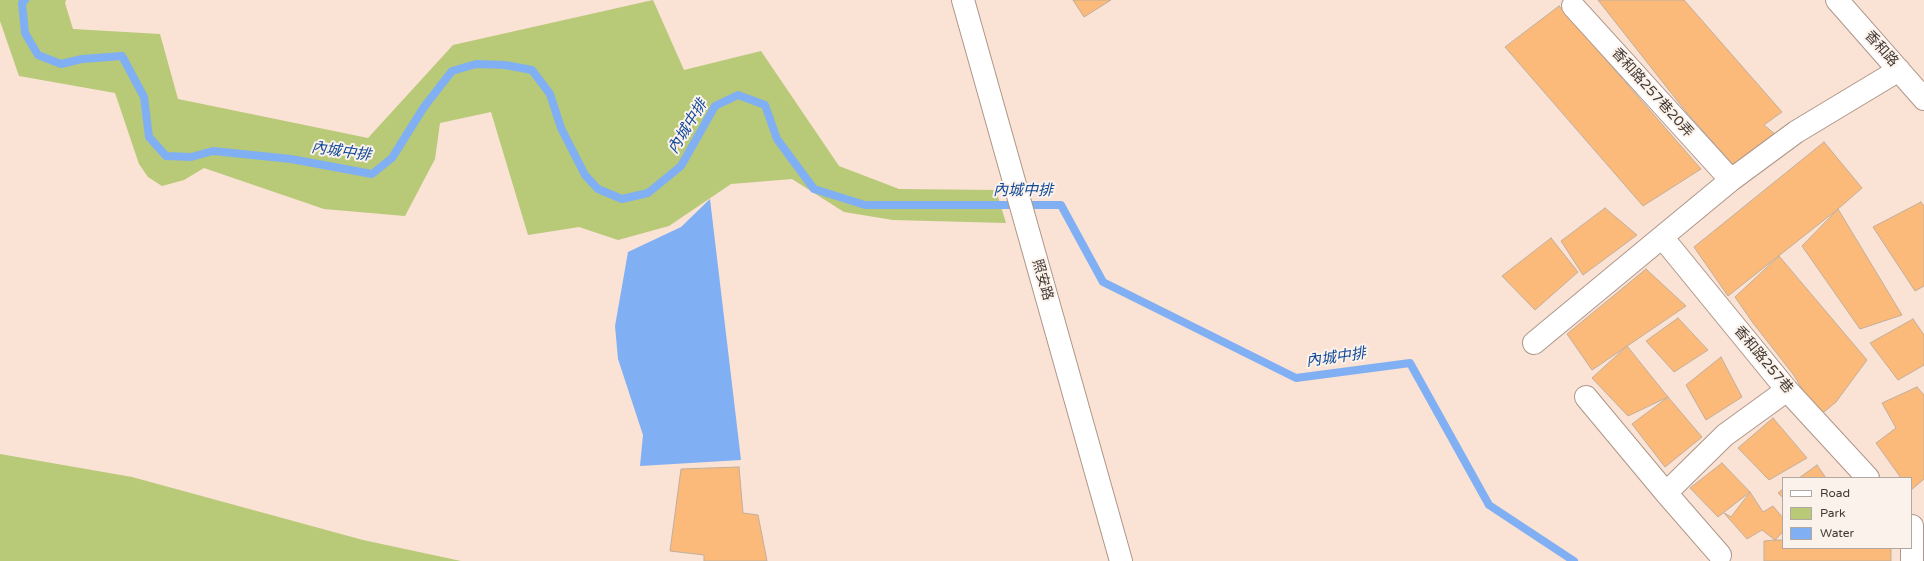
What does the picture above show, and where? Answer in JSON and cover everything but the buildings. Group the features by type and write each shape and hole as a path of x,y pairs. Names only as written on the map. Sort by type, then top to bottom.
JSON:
{"street":[{"name":"照安路","path":"963,0 1120,561"},
{"name":"香和路","path":"1837,0 1924,99"},
{"name":"香和路257巷20弄","path":"1573,6 1731,180"},
{"path":"1534,343 1731,180 1796,132 1899,70"},
{"name":"香和路257巷","path":"1662,238 1787,390 1867,477"},
{"path":"1666,493 1725,435 1787,390"},
{"path":"1586,397 1720,555"},
{"path":"1912,561 1916,523"}],"green space":[{"path":"0,0 66,0 65,3 73,29 160,34 178,99 368,138 453,45 653,0 684,70 761,51 839,166 899,189 996,190 1006,223 893,220 844,212 792,179 731,184 669,226 618,240 579,227 528,235 491,112 440,123 435,159 405,216 324,209 204,168 184,180 162,186 148,177 139,164 115,93 19,76 0,21"},
{"path":"0,454 132,477 363,540 461,561 0,561"}],"water":[{"path":"710,199 741,460 640,466 643,435 618,359 615,326 628,252 681,227"}],"waterway":[{"name":"內城中排","path":"25,0 22,3 25,33 38,55 61,64 82,59 122,56 144,97 149,137 166,156 191,157 213,151 291,159 372,174 392,158 424,107 452,71 476,64 505,65 532,70 550,94 561,128 585,175 598,189 622,199 648,193 681,166 715,106 738,95 765,105 777,139 814,189 865,205 1061,205 1103,282 1296,378 1410,363 1489,505 1574,561"}]}
